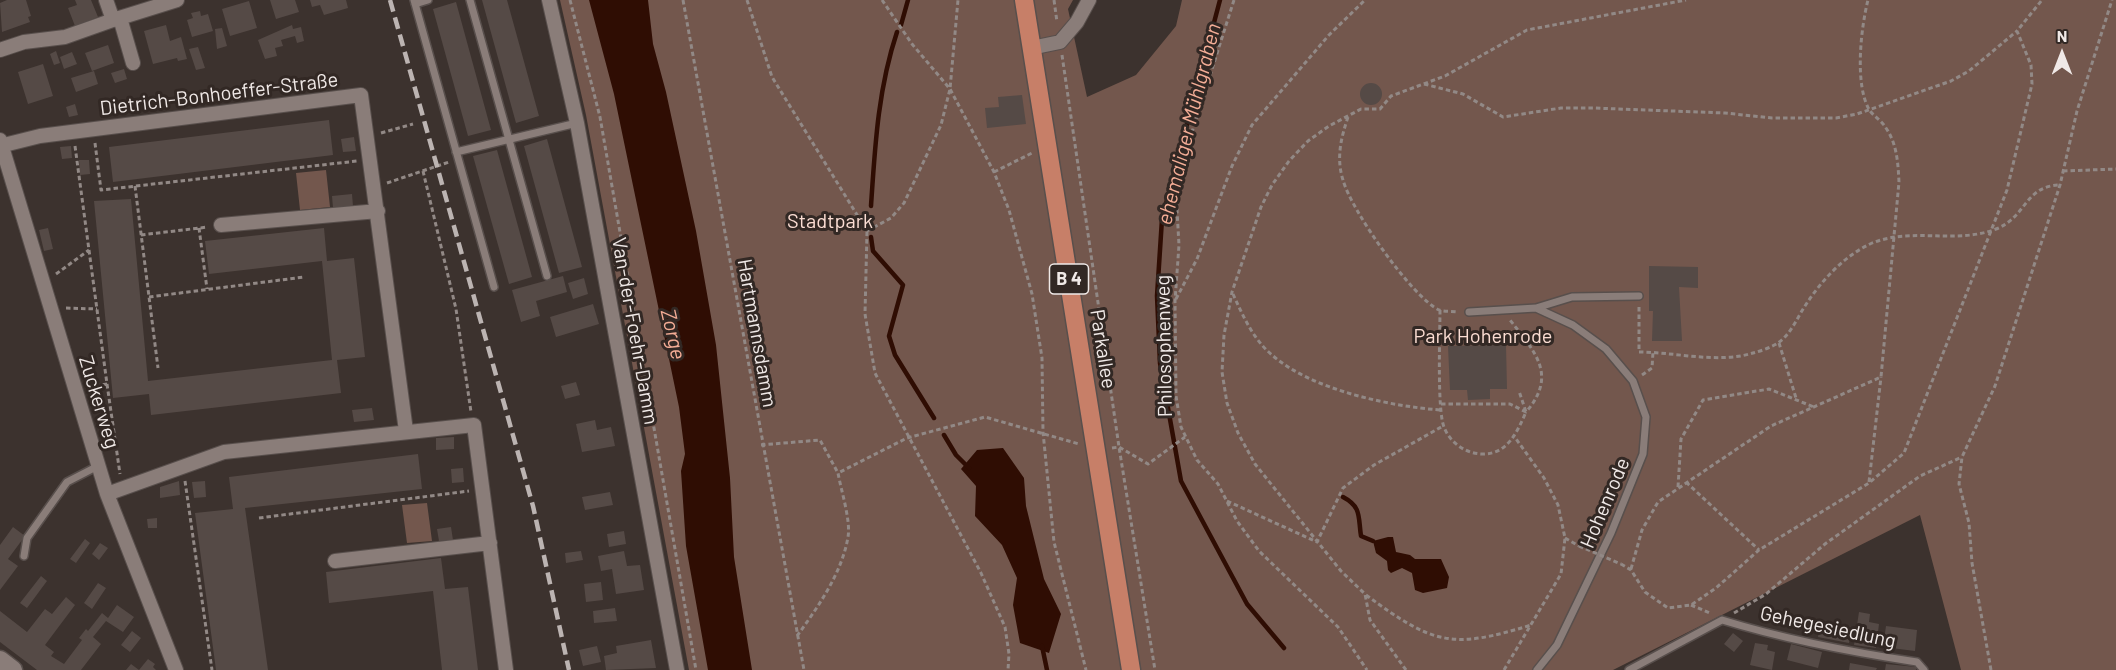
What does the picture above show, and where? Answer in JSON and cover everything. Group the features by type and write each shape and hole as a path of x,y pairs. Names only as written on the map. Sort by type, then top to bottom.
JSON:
{"main road":[{"name":"Parkallee","path":"1024,0 1131,670"}],"street":[{"path":"106,0 133,63"},
{"path":"0,50 24,42 65,38 177,0"},
{"name":"Van-der-Foehr-Damm","path":"549,0 577,123 677,670"},
{"path":"1032,48 1060,42 1077,22 1089,0"},
{"name":"Dietrich-Bonhoeffer-Straße","path":"1,144 94,129 361,95 406,431"},
{"name":"Zuckerweg","path":"1,144 107,494 176,670"},
{"path":"221,225 378,211"},
{"path":"107,494 224,452 474,425 506,670"},
{"path":"335,561 490,543"},
{"path":"0,660 14,670"}],"lane":[{"path":"428,0 414,2 494,287"},
{"path":"470,0 546,276"},
{"path":"457,156 509,139 577,123"},
{"path":"1470,312 1504,312 1536,308 1572,297 1639,296"},
{"name":"Hohenrode","path":"1536,308 1573,325 1606,349 1633,381 1646,417 1643,454 1611,532 1557,645 1537,670"},
{"path":"24,556 27,538 67,482 98,466"},
{"path":"1629,670 1722,620"},
{"name":"Gehegesiedlung","path":"1722,620 1780,638 1834,650 1917,662 1924,670"}],"path":[{"path":"570,0 600,117 696,670"},
{"name":"Hartmannsdamm","path":"683,0 761,445 804,670"},
{"path":"747,0 772,77 867,231 865,314 875,373 907,438 981,573 1005,627 1009,654 1008,670"},
{"path":"882,0 912,44 950,90 994,172 1009,210 1032,294 1042,358 1043,432 1054,542 1086,670"},
{"path":"867,231 891,218 904,203 941,125 950,90 958,0"},
{"name":"Philosophenweg","path":"1234,0 1185,154 1176,193 1179,245 1175,301 1176,396 1181,427 1197,460 1218,484 1259,551 1338,627 1367,670"},
{"path":"1175,301 1197,259 1232,166 1252,125 1329,35 1365,0"},
{"path":"1532,625 1488,639 1457,641 1426,634 1397,618 1365,594 1317,542 1255,464 1238,433 1227,403 1222,372 1224,335 1232,292 1261,207 1272,185 1289,161 1308,141 1361,109 1380,109 1390,96 1445,76 1527,30 1686,0"},
{"path":"1868,0 1861,53 1862,88 1869,110 1886,127 1897,152 1899,182 1893,235 1892,282 1869,483"},
{"path":"1424,84 1463,94 1503,117 1561,108 1593,108 1725,113 1772,118 1836,118 1869,110 1951,81 1969,71 2017,31 2042,0"},
{"path":"1991,670 1972,563 1969,523 1959,484 1962,457 1995,386 2060,184 2077,111 2112,0"},
{"path":"1565,538 1631,570 1645,592 1668,608 1691,605 1716,588 1759,550 1869,483 1904,453 2007,190 2032,84 2031,65 2017,31"},
{"path":"1060,42 1119,447 1155,670"},
{"path":"1348,117 1339,146 1342,180 1383,251 1412,284 1440,310 1470,312"},
{"path":"368,137 413,124"},
{"path":"94,129 101,190 371,160"},
{"path":"73,132 122,488"},
{"path":"994,172 1039,150"},
{"path":"374,188 457,156"},
{"path":"2063,171 2116,169"},
{"path":"423,171 456,309 474,425"},
{"path":"1639,296 1639,352 1723,357 1751,354 1779,343 1794,326 1804,306 1840,263 1869,245 1893,235 1973,235 1993,230 2010,223 2030,195 2045,185 2060,184"},
{"path":"135,186 158,368"},
{"path":"141,235 221,225"},
{"path":"199,228 207,289"},
{"path":"43,283 89,250"},
{"path":"149,297 304,277"},
{"path":"1232,292 1247,325 1272,355 1308,378 1372,399 1440,410"},
{"path":"51,308 97,309"},
{"path":"1440,310 1442,404 1440,410 1443,426 1454,443 1472,454 1494,454 1506,447 1543,385 1542,370 1536,353 1504,312"},
{"path":"1779,343 1796,400"},
{"path":"1652,368 1653,352"},
{"path":"1631,570 1642,530 1658,502 1771,426 1881,377"},
{"path":"75,390 107,384"},
{"path":"1678,488 1681,439 1703,400 1769,389 1814,407"},
{"path":"1520,391 1526,412"},
{"path":"1442,404 1510,404 1526,412"},
{"path":"838,473 907,438 984,417 1097,449 1119,447 1148,464 1185,437"},
{"path":"1317,542 1343,488 1374,465 1443,426"},
{"path":"1503,670 1561,574 1565,538 1554,496 1514,436"},
{"path":"761,445 820,440 838,473 849,536 839,567 817,609 797,636"},
{"path":"1691,605 1722,620 1766,594 1825,544 1920,476 1962,457"},
{"path":"183,467 212,670"},
{"path":"1686,482 1759,550"},
{"path":"259,518 482,490"},
{"path":"1227,501 1317,542"},
{"path":"1365,594 1370,620 1406,670"}],"green space":[{"name":"Park Hohenrode","path":"560,0 1073,0 1068,9 1087,97 1136,75 1176,26 1182,0 2116,0 2116,670 1961,670 1920,515 1613,670 689,670 586,115"},
{"path":"326,170 330,207 300,210 296,173"},
{"path":"427,503 432,541 407,543 402,505"}],"water":[{"name":"Zorge","path":"589,0 648,0 653,44 666,92 696,231 716,345 730,478 734,557 752,670 708,670 686,546 681,471 685,454 679,407 614,94"},
{"path":"1003,448 1024,478 1026,506 1044,579 1061,614 1049,653 1020,643 1013,605 1017,578 1002,545 975,516 976,486 961,469 977,450"},
{"path":"1393,537 1396,552 1410,555 1415,559 1441,559 1449,577 1447,588 1423,593 1415,590 1412,573 1402,568 1391,573 1388,570 1387,561 1376,553 1373,541"}],"building":[{"path":"7,0 26,0 31,16 28,17 30,22 2,32 0,3"},
{"path":"75,0 91,0 98,17 75,26 68,8 77,5"},
{"path":"270,0 295,0 299,12 276,19"},
{"path":"310,0 346,0 348,8 324,15 320,5 312,7"},
{"path":"482,0 507,0 539,116 516,123"},
{"path":"249,1 257,28 230,36 222,9"},
{"path":"456,2 491,130 468,136 433,9"},
{"path":"200,11 201,16 208,14 213,31 192,37 187,20 193,18 191,13"},
{"path":"166,25 170,41 181,37 187,59 178,61 177,58 153,64 144,31"},
{"path":"292,25 293,29 301,27 304,41 297,43 295,36 281,40 283,46 275,48 277,56 265,59 258,40"},
{"path":"222,28 227,46 217,49 215,29"},
{"path":"108,45 114,63 92,71 85,53"},
{"path":"198,47 205,68 196,70 189,49"},
{"path":"56,51 60,63 54,65 50,54"},
{"path":"72,52 77,64 64,69 60,57"},
{"path":"43,64 53,96 28,104 18,72"},
{"path":"124,69 127,79 115,83 111,73"},
{"path":"94,71 98,84 76,92 71,78"},
{"path":"1371,83 1379,86 1382,94 1379,102 1371,105 1363,102 1360,94 1363,86"},
{"path":"1022,95 1026,124 987,128 985,108 999,107 998,97"},
{"path":"75,104 78,115 69,117 66,107"},
{"path":"329,120 333,155 113,182 109,147"},
{"path":"354,137 356,151 343,152 341,139"},
{"path":"547,139 582,267 559,273 524,146"},
{"path":"71,146 72,158 62,159 60,147"},
{"path":"497,150 532,277 509,284 473,156"},
{"path":"79,160 89,160 90,174 80,175"},
{"path":"352,194 353,206 333,208 332,196"},
{"path":"131,199 148,381 332,360 322,261 209,274 205,241 324,228 327,261 354,258 365,357 337,360 341,393 151,415 149,394 113,398 94,201"},
{"path":"48,228 53,249 44,251 39,230"},
{"path":"1649,266 1698,267 1698,288 1679,287 1682,341 1652,341 1653,311 1649,311"},
{"path":"563,276 567,292 536,301 540,316 521,322 512,290"},
{"path":"584,278 588,294 573,299 568,283"},
{"path":"593,304 599,324 556,337 550,317"},
{"path":"1506,345 1507,389 1490,389 1490,399 1468,400 1467,390 1450,390 1448,346"},
{"path":"84,359 88,375 82,377 78,361"},
{"path":"576,382 580,395 565,399 561,386"},
{"path":"372,408 374,420 354,422 352,410"},
{"path":"595,420 597,430 611,427 615,446 582,452 576,424"},
{"path":"454,437 454,449 436,450 436,438"},
{"path":"418,454 422,489 245,508 268,670 216,670 195,513 233,509 229,477"},
{"path":"463,468 464,482 452,483 451,469"},
{"path":"179,481 180,495 160,498 160,487"},
{"path":"205,481 206,497 194,498 192,482"},
{"path":"610,492 613,505 585,510 582,497"},
{"path":"157,518 157,528 148,528 147,519"},
{"path":"13,527 25,536 8,559 18,566 0,590 0,545"},
{"path":"451,527 453,540 439,541 437,529"},
{"path":"624,531 626,544 609,547 607,534"},
{"path":"85,539 90,543 76,563 70,559"},
{"path":"100,543 108,548 99,560 92,554"},
{"path":"581,551 583,560 566,563 565,553"},
{"path":"624,551 627,566 640,565 644,590 616,594 612,569 601,571 598,556"},
{"path":"441,558 445,589 468,587 478,670 442,670 433,591 329,603 326,572"},
{"path":"41,576 47,581 27,608 20,603"},
{"path":"601,582 603,600 586,602 584,584"},
{"path":"98,583 106,588 92,609 84,603"},
{"path":"66,597 75,605 45,645 54,652 51,656 64,664 82,640 79,638 86,629 88,631 102,613 108,618 117,605 134,617 123,632 106,621 93,637 101,644 81,670 37,670 0,642 0,611 27,632 45,609 52,614"},
{"path":"615,608 617,621 594,623 593,611"},
{"path":"1859,612 1870,614 1869,622 1879,624 1876,648 1854,645"},
{"path":"1821,622 1852,627 1849,643 1818,637"},
{"path":"1886,626 1917,630 1915,651 1883,647"},
{"path":"132,631 141,638 130,652 121,645"},
{"path":"1733,633 1743,641 1734,652 1724,644"},
{"path":"651,640 656,668 606,670 604,656 617,653 616,646"},
{"path":"1755,643 1768,645 1767,650 1775,652 1772,670 1750,665"},
{"path":"1791,644 1822,652 1818,668 1787,660"},
{"path":"597,646 601,662 583,666 579,650"},
{"path":"148,659 155,664 153,667 156,670 139,670"},
{"path":"1850,663 1877,668 1876,670 1849,670"},
{"path":"131,664 139,670 126,670"},
{"path":"1886,664 1916,667 1916,670 1885,670"}],"waterway":[{"path":"901,25 908,0"},
{"name":"ehemaliger Mühlgraben","path":"1220,0 1162,219 1157,296 1160,363 1181,481 1247,604 1284,648"},
{"path":"871,206 881,96 897,32"},
{"path":"871,237 873,251 903,285 889,336 895,355 934,418"},
{"path":"944,435 956,455 969,468"},
{"path":"1343,497 1356,509 1361,536 1373,541"},
{"path":"1042,646 1047,670"}],"railway":[{"path":"390,0 533,506 569,670"}],"park label":[{"name":"Stadtpark","path":"830,221"}]}
